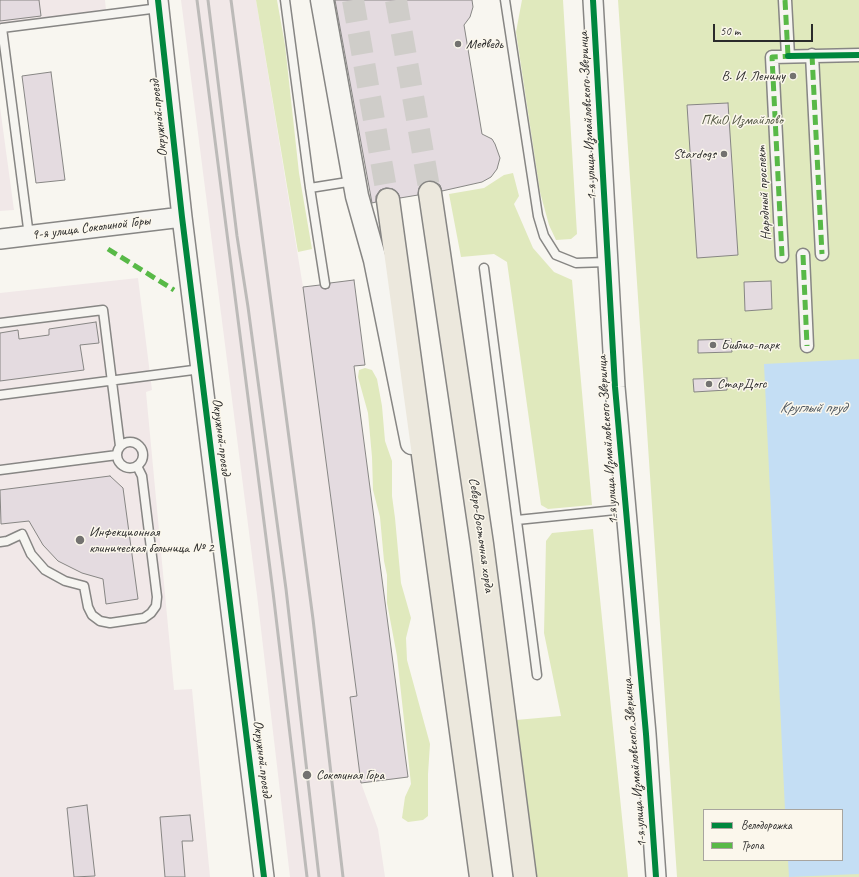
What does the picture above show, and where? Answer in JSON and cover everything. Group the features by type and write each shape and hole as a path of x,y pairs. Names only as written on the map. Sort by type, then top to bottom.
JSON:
{"main road":[{"path":"322,0 354,181 375,260 445,608"},
{"name":"Северо-Восточная хорда","path":"430,193 439,244 481,536 525,877"},
{"path":"388,200 445,608 480,877"}],"street":[{"name":"1-я улица Измайловского Зверинца","path":"593,0 615,387 646,734 656,877"},
{"path":"785,0 788,56 859,55"},
{"name":"Окружной проезд","path":"159,4 182,217 264,877"},
{"path":"812,55 822,254"},
{"name":"Народный проспект","path":"782,256 772,57 788,56"},
{"name":"9-я улица Соколиной Горы","path":"0,240 182,217"},
{"path":"803,255 808,346"}],"lane":[{"path":"285,0 310,188 325,284"},
{"path":"505,0 538,216 544,236 556,255 576,263 608,262"},
{"path":"29,236 1,28 159,4"},
{"path":"310,188 354,181"},
{"path":"484,268 537,675"},
{"path":"0,323 102,310 120,446 117,455 121,465 126,468 138,466 143,460 144,454 140,445 130,441 120,446"},
{"path":"0,395 201,369"},
{"path":"0,470 117,455"},
{"path":"0,542 7,541 22,534 31,554 45,570 65,581 84,586 88,607 92,616 100,622 110,623 144,618 152,613 156,606 157,597 142,476 138,466"},
{"path":"517,520 625,510"}],"shaded area":[{"path":"0,0 105,0 106,10 0,25"},
{"path":"181,0 256,0 303,287 357,696 350,697 361,783 378,829 385,877 290,877 257,595"},
{"path":"0,107 14,210 0,211"},
{"name":"Инфекционная клиническая больница № 2","path":"138,278 152,390 146,392 174,690 192,689 210,877 0,877 0,293"}],"green space":[{"path":"256,0 277,0 285,45 299,173 312,249 298,252"},
{"path":"522,0 563,0 577,234 571,239 556,240 549,225 540,192 516,32"},
{"name":"ПКиО Измайлово","path":"618,0 859,0 859,877 677,877"},
{"path":"513,173 519,196 514,204 533,248 554,272 572,280 592,505 548,509 541,505 507,262 494,254 461,257 449,194 484,188 504,175"},
{"path":"365,368 372,370 377,379 382,406 385,441 392,461 392,496 401,583 411,618 406,638 407,660 430,744 428,816 423,820 408,822 402,818 405,797 411,784 397,656 387,603 387,575 384,561 380,517 373,490 368,413 358,377 359,370"},
{"path":"593,529 628,877 536,877 516,720 561,716 544,633 546,541 552,533"}],"water":[{"name":"Круглый пруд","path":"859,359 859,874 789,877 788,861 843,861 843,809 785,809 764,364"}],"building":[{"path":"0,0 39,0 41,16 0,21"},
{"path":"335,0 472,0 473,7 470,17 464,25 482,134 492,139 500,158 497,169 491,177 482,182 442,191 440,185 435,182 428,181 422,183 419,188 418,195 400,198 398,193 393,189 386,188 380,190 376,196 376,202 372,203"},
{"path":"51,72 65,180 36,183 22,76"},
{"path":"728,103 738,255 697,258 687,105"},
{"path":"354,280 365,365 354,366 408,777 361,783 350,697 357,696 303,287 320,285 325,289 329,288 330,283"},
{"path":"771,281 772,309 745,311 744,282"},
{"path":"96,322 99,343 80,345 84,370 0,381 0,333 18,330 19,339 49,335 49,329"},
{"path":"731,339 732,352 698,353 698,340"},
{"path":"727,378 727,390 694,392 693,379"},
{"path":"110,476 123,488 138,599 106,604 103,579 82,573 58,561 43,545 29,521 1,524 0,490"},
{"path":"87,805 95,876 74,877 67,808"},
{"path":"190,815 193,841 182,841 185,877 165,877 160,817"}],"tunnel":[{"path":"353,0 388,200"},
{"path":"396,0 430,193"}],"railway":[{"path":"197,0 273,592 307,877"},
{"path":"208,0 237,236 286,589 319,877"},
{"path":"231,0 313,619 343,877"}],"marked path":[{"path":"785,0 788,56"},
{"path":"812,55 822,254"},
{"path":"782,256 772,57 791,56"},
{"path":"108,249 174,290"},
{"path":"803,255 807,346"}],"cycle path":[{"path":"158,0 182,217 264,877"},
{"path":"593,0 615,387 646,734 656,877"},
{"path":"788,56 859,55"}],"place":[{"name":"Медведь","path":"458,44"},
{"name":"В. И. Ленину","path":"793,76"},
{"name":"Stardogs","path":"724,154"},
{"name":"Библио-парк","path":"713,345"},
{"name":"СтарДогс","path":"709,384"},
{"name":"Инфекционная клиническая больница № 2","path":"80,540"},
{"name":"Соколиная Гора","path":"307,775"}]}
